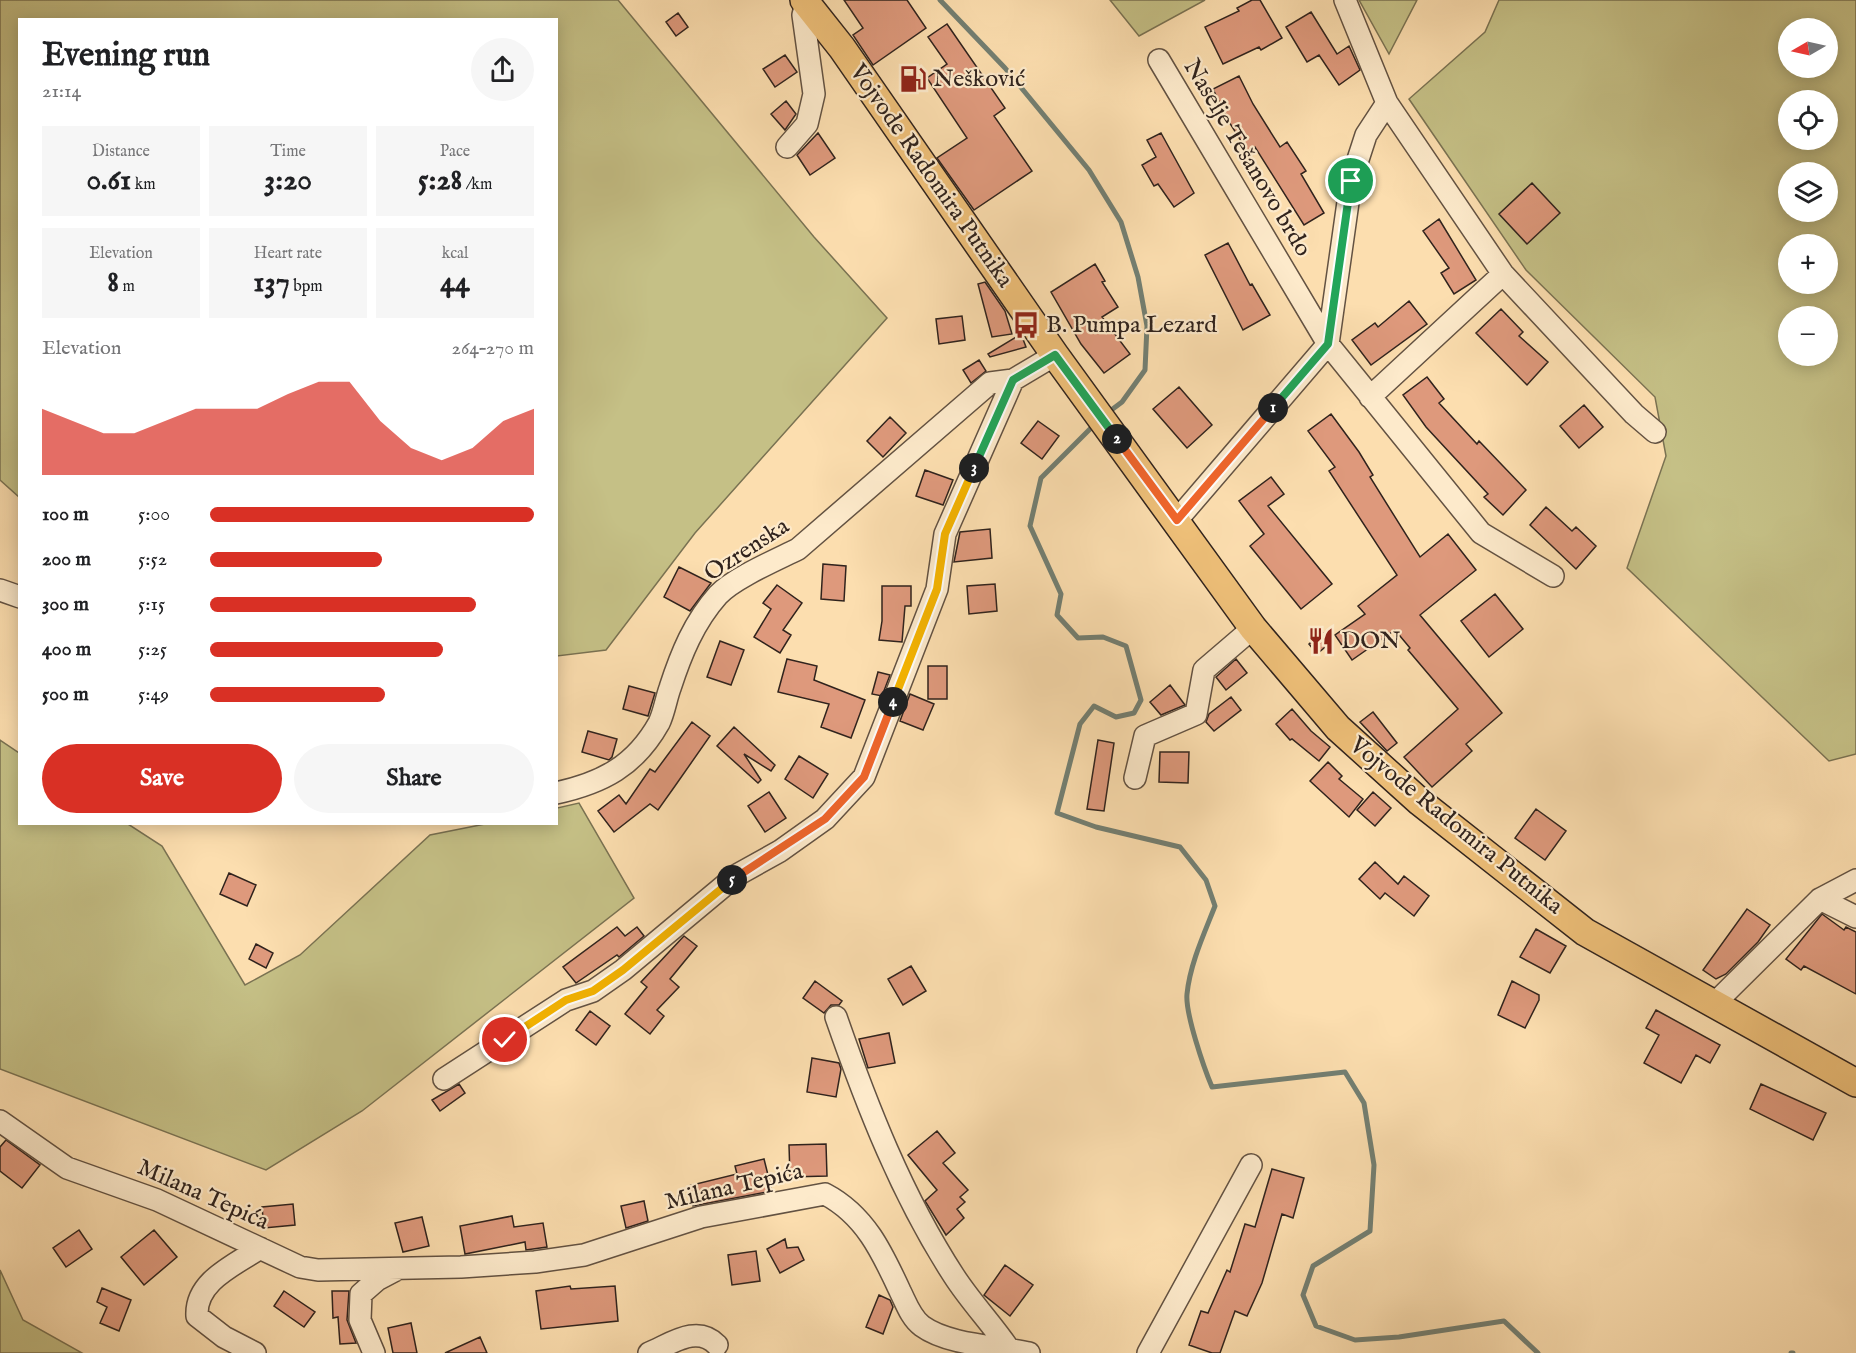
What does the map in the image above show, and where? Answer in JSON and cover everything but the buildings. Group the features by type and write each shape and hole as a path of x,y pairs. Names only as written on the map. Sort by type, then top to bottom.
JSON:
{"main road":[{"name":"Vojvode Radomira Putnika","path":"805,1 842,48 1055,355 1177,520 1253,628 1338,728 1420,802 1585,932 1856,1083"}],"street":[{"path":"1345,0 1387,103 1503,274 1634,414 1655,432"},
{"path":"787,147 807,124 814,94 803,15 805,1"},
{"name":"Naselje Tešanovo brdo","path":"1159,60 1328,344 1481,533 1553,576"},
{"name":"Naselje Tešanovo brdo","path":"1328,344 1351,181 1366,135 1387,103"},
{"path":"1370,397 1503,274"},
{"path":"1177,520 1328,344"},
{"path":"444,1079 566,1000 593,991 623,970 737,875 780,851 825,819 864,777 937,589 945,534 1013,380 1055,355"},
{"name":"Ozrenska","path":"558,793 589,786 626,765 659,723 682,653 699,619 720,593 766,564 798,549 990,382 1013,380"},
{"path":"0,590 18,596"},
{"path":"1135,778 1145,736 1196,714 1204,670 1253,628"},
{"path":"1715,1003 1820,899 1856,880"},
{"path":"1820,899 1856,917"},
{"name":"Milana Tepića","path":"836,1017 859,1082 914,1207 954,1277 1019,1351"},
{"name":"Milana Tepića","path":"0,1121 67,1168 157,1200 300,1267 318,1270 399,1269 535,1262 584,1255 701,1217 825,1194 860,1220 879,1246 910,1311 920,1325 940,1336 1019,1351"},
{"path":"1148,1353 1251,1165"},
{"path":"255,1353 206,1324 197,1316 197,1304 203,1290 213,1280 260,1248"},
{"name":"Milana Tepića","path":"374,1353 360,1320 361,1294 377,1280 399,1269"},
{"path":"649,1353 696,1334 709,1336 717,1345"}],"shaded area":[{"path":"0,0 618,0 814,237 887,318 695,533 606,650 558,656 558,18 18,18 18,496 0,480"},
{"path":"1110,0 1205,0 1139,36"},
{"path":"1359,0 1417,0 1389,54"},
{"path":"1499,0 1856,0 1856,754 1829,761 1627,568 1666,456 1655,397 1526,270 1409,99 1485,32"},
{"path":"0,740 18,752 18,825 130,825 162,846 245,985 300,955 430,835 480,825 558,825 558,808 579,803 634,898 362,1111 266,1170 0,1069"},
{"path":"0,1270 23,1320 82,1353 0,1353"}],"waterway":[{"path":"940,0 1005,68 1089,170 1121,222 1138,277 1147,326 1145,370 1122,402 1110,411"},
{"path":"1090,429 1041,478 1030,526 1061,594 1057,615 1078,638 1103,637 1126,646 1141,700 1134,713 1116,717 1094,706 1080,724 1057,813 1096,827 1180,847 1206,880 1215,906 1194,960 1187,1003 1204,1067 1212,1087 1345,1072 1364,1103 1374,1165 1370,1231 1313,1266 1303,1295 1316,1326 1355,1340 1399,1337 1504,1321 1538,1353"}],"place":[{"name":"Nešković","path":"913,79"},
{"name":"B. Pumpa Lezard","path":"1026,325"},
{"name":"DON","path":"1321,641"}],"route":[{"path":"505,1040 566,1000 593,991 623,970 737,875 780,851 825,819 864,777 937,589 945,534 1013,380 1055,355 1177,520 1328,344 1351,181"}]}
